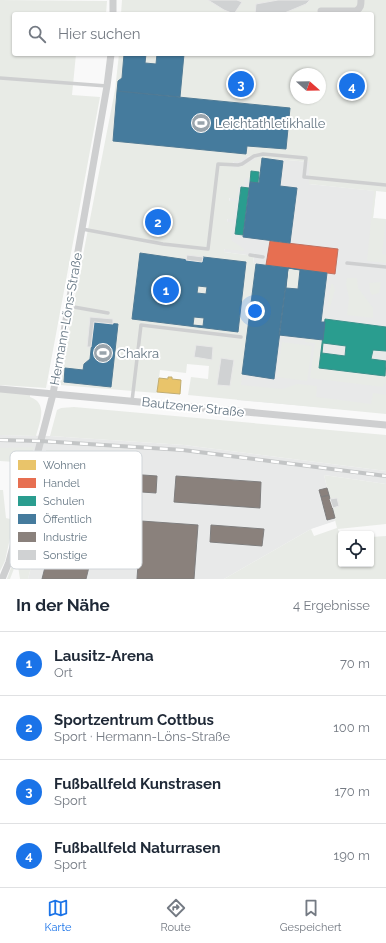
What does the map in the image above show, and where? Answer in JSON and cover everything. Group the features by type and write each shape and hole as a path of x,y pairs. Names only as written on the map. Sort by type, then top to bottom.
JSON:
{"street":[{"path":"113,0 113,12"},
{"path":"321,11 356,11 360,9 361,0"},
{"name":"Hermann-Löns-Straße","path":"38,451 53,394 107,86 111,56"},
{"name":"Bautzener Straße","path":"0,389 386,425"},
{"name":"Hermann-Löns-Straße","path":"2,579 10,558"}],"lane":[{"path":"0,78 107,86"},
{"path":"82,229 163,244 208,250 218,164 238,165 254,156 263,154 306,158 304,177 386,185"},
{"path":"250,255 263,256"},
{"path":"347,263 386,267"},
{"path":"68,306 108,313"},
{"path":"132,401 141,325 241,337"}],"shaded area":[{"path":"0,0 107,1 106,12 12,12 12,56 76,56 72,95 100,97 46,388 0,385"},
{"path":"122,0 386,0 386,192 376,191 373,218 386,219 382,254 386,255 386,263 367,261 374,191 309,184 309,162 266,158 262,159 259,183 251,171 250,179 245,178 244,185 239,185 237,199 229,198 229,201 236,201 234,219 227,219 227,222 233,222 231,240 244,249 244,251 224,249 224,252 254,256 253,263 256,264 241,385 282,389 297,384 317,386 316,397 371,404 373,393 386,395 386,414 188,395 191,377 208,379 209,366 187,364 186,373 160,370 157,393 60,385 72,312 115,90 119,56 374,56 374,12 121,12","holes":["248,156 257,158 243,166 233,168 233,162 239,161"]},
{"path":"234,155 309,162 309,184 376,191 373,218 386,220 386,413 237,400 254,256 224,252"},
{"path":"288,268 327,273 321,322 325,322 319,368 385,376 386,367 386,384 384,384 383,387 310,378 315,343 305,342 306,338 279,335"},
{"path":"347,278 357,278 358,288 373,308 373,318 347,315 349,298 346,284"},
{"path":"381,282 379,293 372,295 369,283"},
{"path":"331,284 333,284 335,290 330,307 328,306"},
{"path":"282,342 312,346 307,381 277,377"},
{"path":"0,392 30,394 30,397 36,400 41,408 41,419 36,436 0,435"},
{"path":"74,407 386,435 386,471 184,445 50,436 57,410 61,408"},
{"path":"0,435 50,436 184,445 386,471 386,484 324,475 335,521 311,529 224,579 28,579 30,569 142,569 142,451 0,451"},
{"path":"34,447 33,451 10,451 10,462 0,461 0,448"},
{"path":"46,450 61,450 61,451"},
{"path":"324,475 386,484 386,524 338,529 338,567 374,567 374,537 386,536 386,579 224,579 311,529 314,536 337,528"},
{"path":"0,490 3,490 6,518 10,519 10,538 5,561 0,571"},
{"path":"11,569 14,569 10,579 7,579"},
{"path":"18,569 31,569 28,579 20,579"}],"building: Wohnen":[{"path":"168,377 181,380 180,394 157,392 159,378 168,379"}],"building: Handel":[{"path":"270,241 338,249 335,274 266,265"}],"building: Schulen":[{"path":"251,171 259,172 258,183 250,182"},
{"path":"241,187 249,188 243,235 235,234"},
{"path":"325,319 386,327 386,351 373,350 371,359 386,361 385,376 319,368","holes":["323,343 346,346 345,356 322,353"]}],"building: Öffentlich":[{"path":"124,56 146,56 145,63 156,64 157,56 184,56 180,97 117,91 118,81 122,78"},
{"name":"Leichtathletikhalle","path":"117,91 290,108 286,149 247,146 246,154 113,141"},
{"path":"262,158 283,161 280,186 297,188 290,243 243,237 250,182 259,183"},
{"path":"140,253 202,262 203,257 246,262 238,332 132,319","holes":["198,286 207,287 206,294 197,293","194,317 204,318 203,326 193,325"]},
{"path":"256,264 288,268 274,379 242,374"},
{"path":"288,268 327,273 321,322 325,322 323,340 279,335","holes":["288,268 300,270 298,289 286,288"]},
{"name":"Chakra","path":"94,322 118,324 111,387 64,382 65,368 83,370 84,364 90,359"}],"building: Industrie":[{"path":"142,475 157,476 156,493 142,492"},
{"path":"176,476 261,482 260,508 174,502"},
{"path":"327,488 329,495 321,497 319,490"},
{"path":"329,495 335,518 327,520 321,497"},
{"path":"142,521 198,525 194,579 137,579 138,569 142,569"},
{"path":"211,525 264,529 262,546 210,542"},
{"path":"45,569 88,569 86,579 42,579"}],"building: Sonstige":[{"path":"208,0 237,0 242,2 235,12 224,10"},
{"path":"278,0 310,0 306,4 287,12 255,12 256,4"},
{"path":"187,255 203,257 202,262 186,260"},
{"path":"90,317 113,319 113,324 94,322 91,347 87,347"},
{"path":"196,345 213,347 212,360 194,357"},
{"path":"221,358 234,360 230,386 217,385"},
{"path":"337,498 339,506 333,508 330,499"}],"railway":[{"path":"0,440 183,450 386,476"}],"place":[{"name":"Fußballfeld Kunstrasen","path":"241,84"},
{"name":"Fußballfeld Naturrasen","path":"352,86"},
{"name":"Leichtathletikhalle","path":"201,123"},
{"name":"Sportzentrum Cottbus","path":"158,222"},
{"name":"Lausitz-Arena","path":"166,290"},
{"name":"Chakra","path":"103,353"}]}
